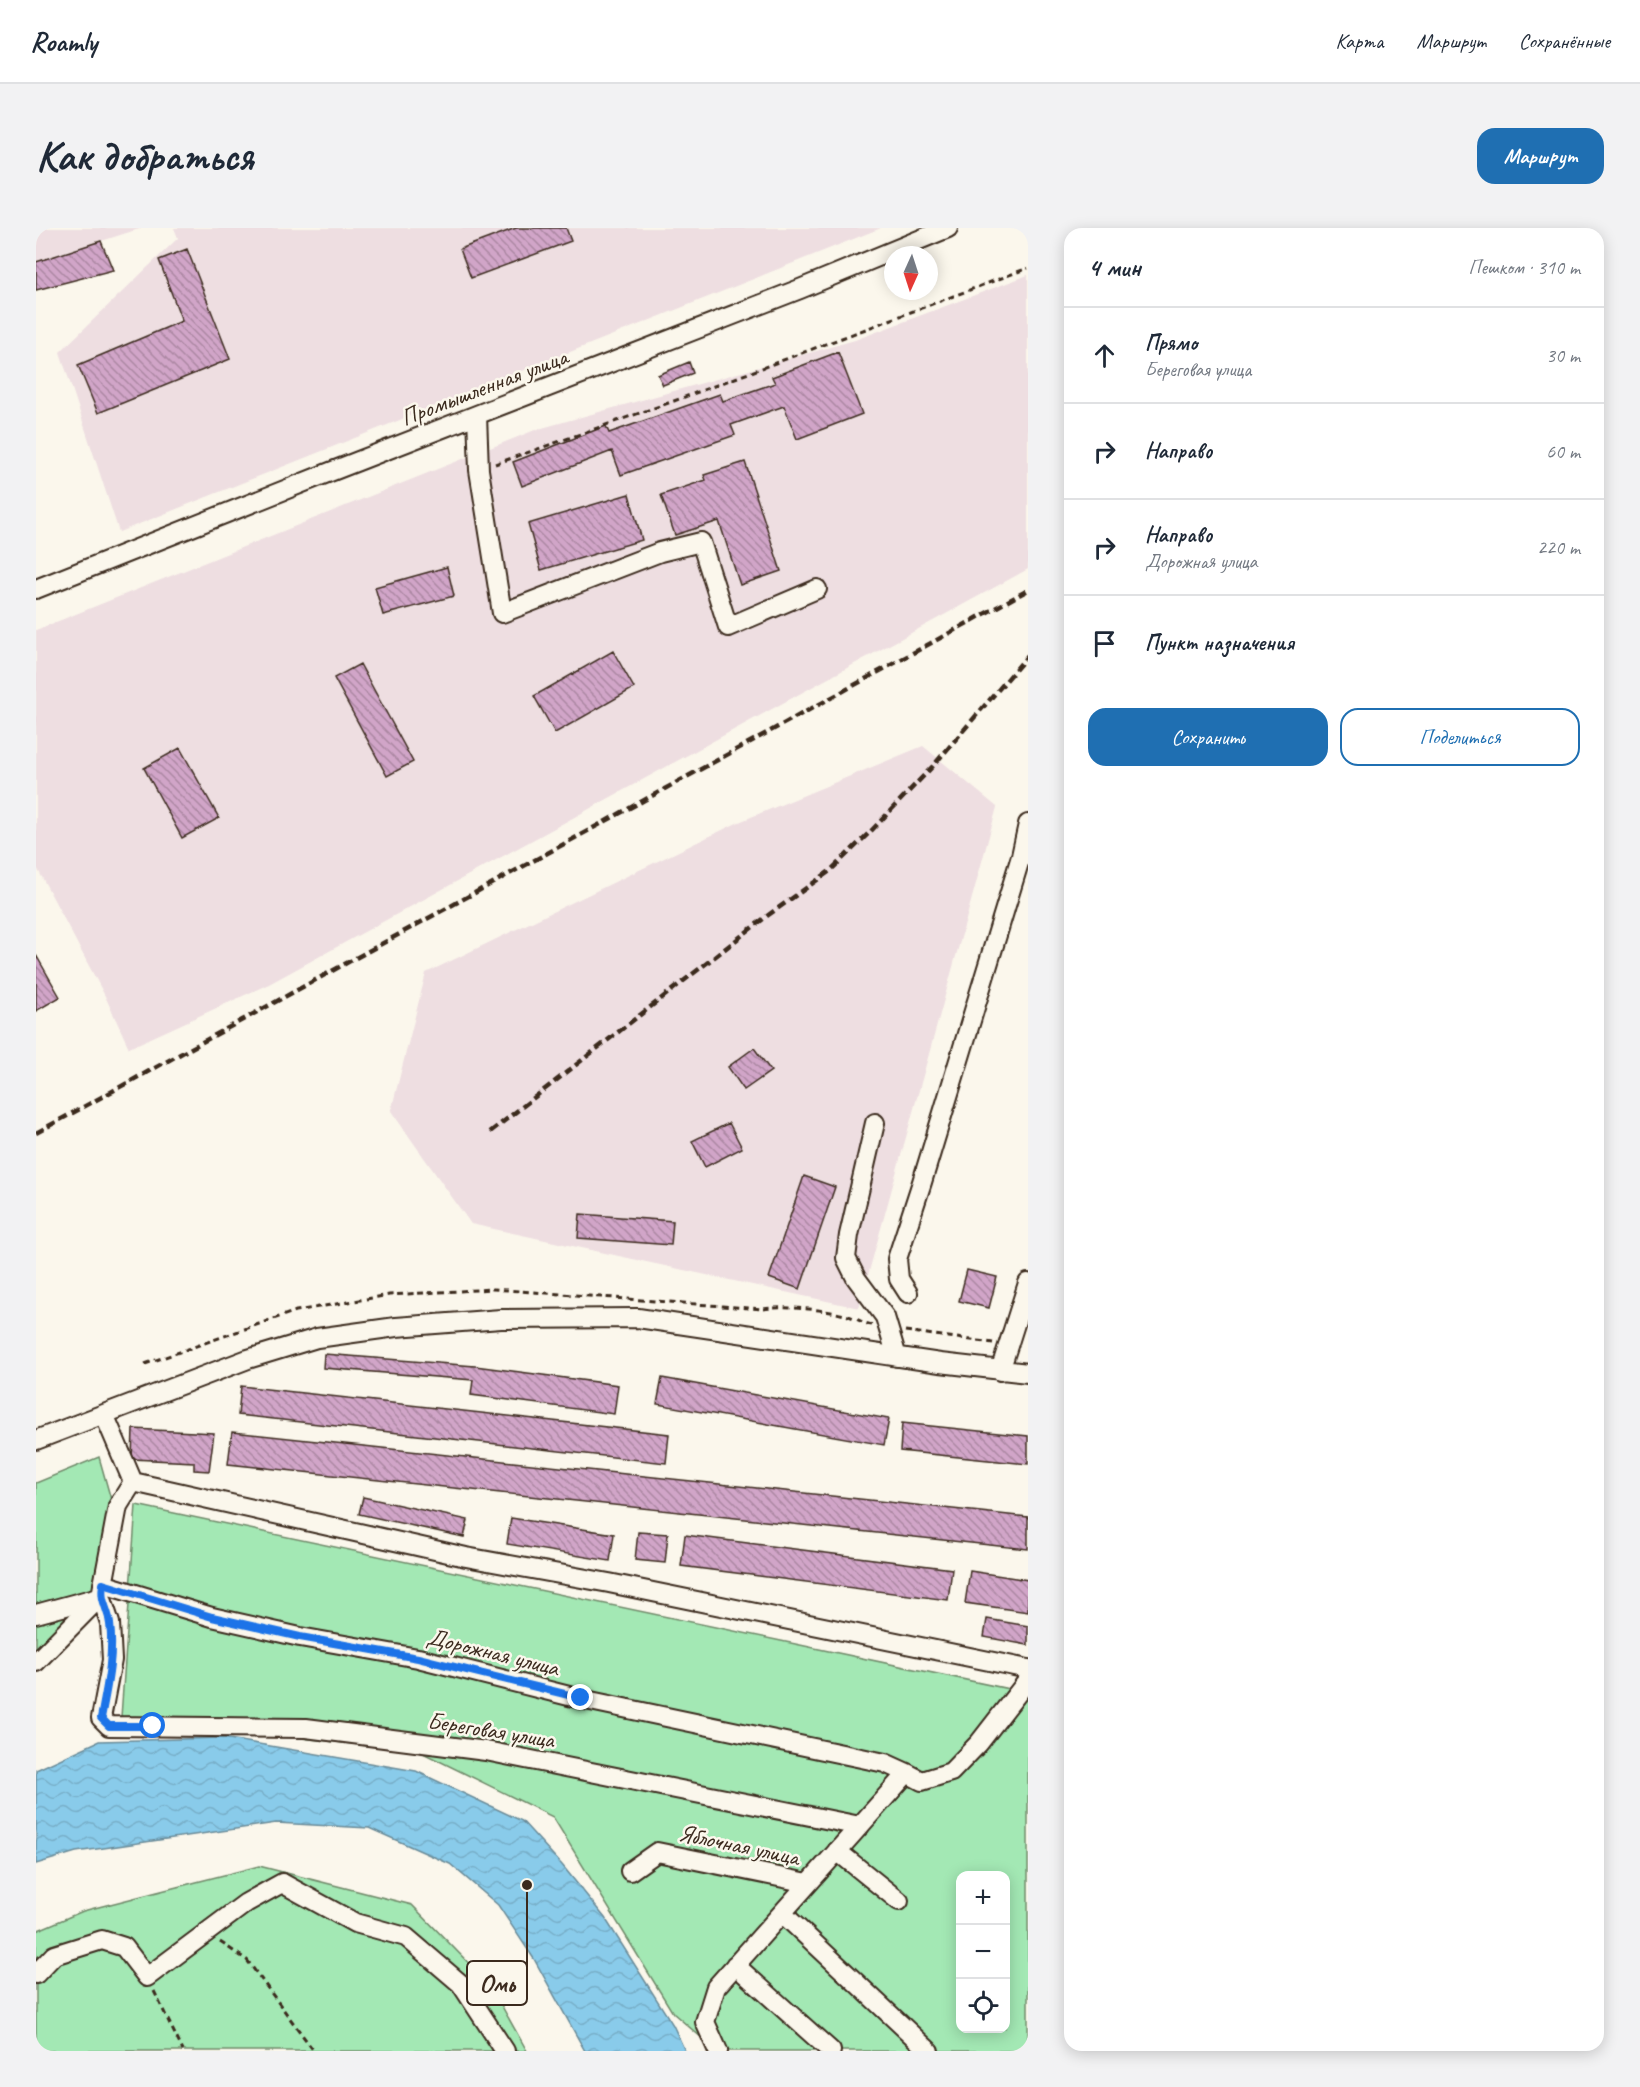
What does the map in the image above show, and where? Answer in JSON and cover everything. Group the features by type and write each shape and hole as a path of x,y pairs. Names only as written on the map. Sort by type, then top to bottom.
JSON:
{"street":[{"name":"Промышленная улица","path":"36,589 800,290 948,228"},
{"path":"477,415 479,470 502,613 660,552 701,542 728,627 817,589"},
{"path":"908,1293 899,1279 897,1259 1017,867 1028,824"},
{"path":"875,1123 849,1235 846,1258 856,1278 885,1317 897,1357"},
{"path":"1000,1371 1028,1283"},
{"path":"36,1440 248,1359 317,1338 396,1327 501,1319 638,1318 897,1357 1028,1373"},
{"path":"104,1414 133,1482"},
{"path":"36,1662 102,1590 118,1506 133,1482"},
{"path":"133,1482 466,1557 609,1583 1028,1669"},
{"path":"36,1614 102,1590"},
{"name":"Береговая улица","path":"102,1590 110,1623 112,1660 101,1718 109,1726 306,1728 464,1748 860,1826"},
{"name":"Дорожная улица","path":"102,1590 300,1637 418,1658 581,1698 885,1763 922,1781 951,1772 979,1743 1028,1680"},
{"path":"718,2051 705,2022 716,1987 907,1773"},
{"path":"837,1851 899,1901"},
{"name":"Яблочная улица","path":"630,1871 657,1852 808,1883"},
{"path":"36,1974 54,1955 102,1940 124,1947 147,1977 246,1903 282,1883 355,1923 406,1937 461,1984 506,2051"},
{"path":"782,1913 929,2051"},
{"path":"735,1965 831,2051"}],"path":[{"path":"479,470 685,397 1028,268"},
{"path":"207,1933 247,1960 314,2051"},
{"path":"147,1977 183,2051"}],"shaded area":[{"path":"36,228 142,228 36,262"},
{"path":"174,228 881,228 119,532 60,352 178,238"},
{"path":"1028,275 1028,569 269,984 129,1048 105,996 36,866 36,630 535,430 855,340"},
{"path":"923,746 997,807 859,1308 471,1224 391,1111 426,973 739,822"}],"green space":[{"path":"99,1457 119,1528 96,1584 36,1653 36,1483"},
{"path":"136,1505 1028,1693 1028,2051 717,2051 673,2013 553,1817 421,1752 121,1717"},
{"path":"259,1866 412,1905 490,1985 527,2051 36,2051 36,1931 83,1911"}],"water":[{"path":"223,1738 416,1771 522,1821 605,1918 673,2025 685,2051 585,2051 534,1959 498,1905 450,1864 369,1828 276,1823 76,1852 36,1864 36,1770 99,1741"}],"building":[{"path":"516,228 566,228 571,241 471,278 460,249"},
{"path":"101,241 113,270 36,290 36,262"},
{"path":"187,249 230,359 98,413 78,365 182,321 159,260"},
{"path":"838,352 862,414 797,439 784,406 731,425 735,435 621,475 612,451 522,486 513,462 606,426 609,433 720,394 723,401 775,383 772,377"},
{"path":"689,362 693,373 663,385 658,375"},
{"path":"745,462 781,571 740,585 719,521 675,535 661,495 706,480 704,475"},
{"path":"629,494 642,540 541,570 528,524"},
{"path":"447,567 454,596 383,615 375,587"},
{"path":"613,651 634,688 555,733 534,696"},
{"path":"360,664 413,762 387,776 334,678"},
{"path":"180,748 219,818 182,838 144,768"},
{"path":"36,955 60,997 36,1011"},
{"path":"754,1048 771,1071 744,1090 728,1067"},
{"path":"729,1123 742,1148 705,1167 692,1141"},
{"path":"804,1176 835,1187 800,1289 769,1278"},
{"path":"580,1214 673,1221 671,1245 578,1238"},
{"path":"967,1270 997,1277 989,1308 959,1301"},
{"path":"324,1354 475,1366 618,1385 614,1414 471,1395 473,1380 323,1368"},
{"path":"662,1378 889,1419 884,1445 657,1404"},
{"path":"241,1386 669,1434 666,1463 238,1415"},
{"path":"902,1423 1028,1436 1028,1464 900,1451"},
{"path":"133,1429 214,1433 209,1471 194,1470 194,1462 132,1459"},
{"path":"232,1432 1028,1517 1028,1549 228,1464"},
{"path":"363,1497 468,1520 464,1537 359,1514"},
{"path":"511,1518 614,1534 610,1561 507,1544"},
{"path":"638,1532 668,1534 665,1563 635,1560"},
{"path":"685,1535 952,1569 948,1600 681,1566"},
{"path":"970,1571 1028,1580 1028,1612 965,1603"},
{"path":"987,1619 1028,1626 1028,1645 984,1637"}],"railway":[{"path":"36,1133 1028,590"},
{"path":"490,1132 767,916 830,871 933,766 1028,655"}],"place":[{"name":"Омь","path":"527,1885"}],"route":[{"path":"153,1726 109,1726 101,1718 112,1660 110,1623 101,1596 103,1584 212,1617 300,1637 418,1658 581,1698"}]}
